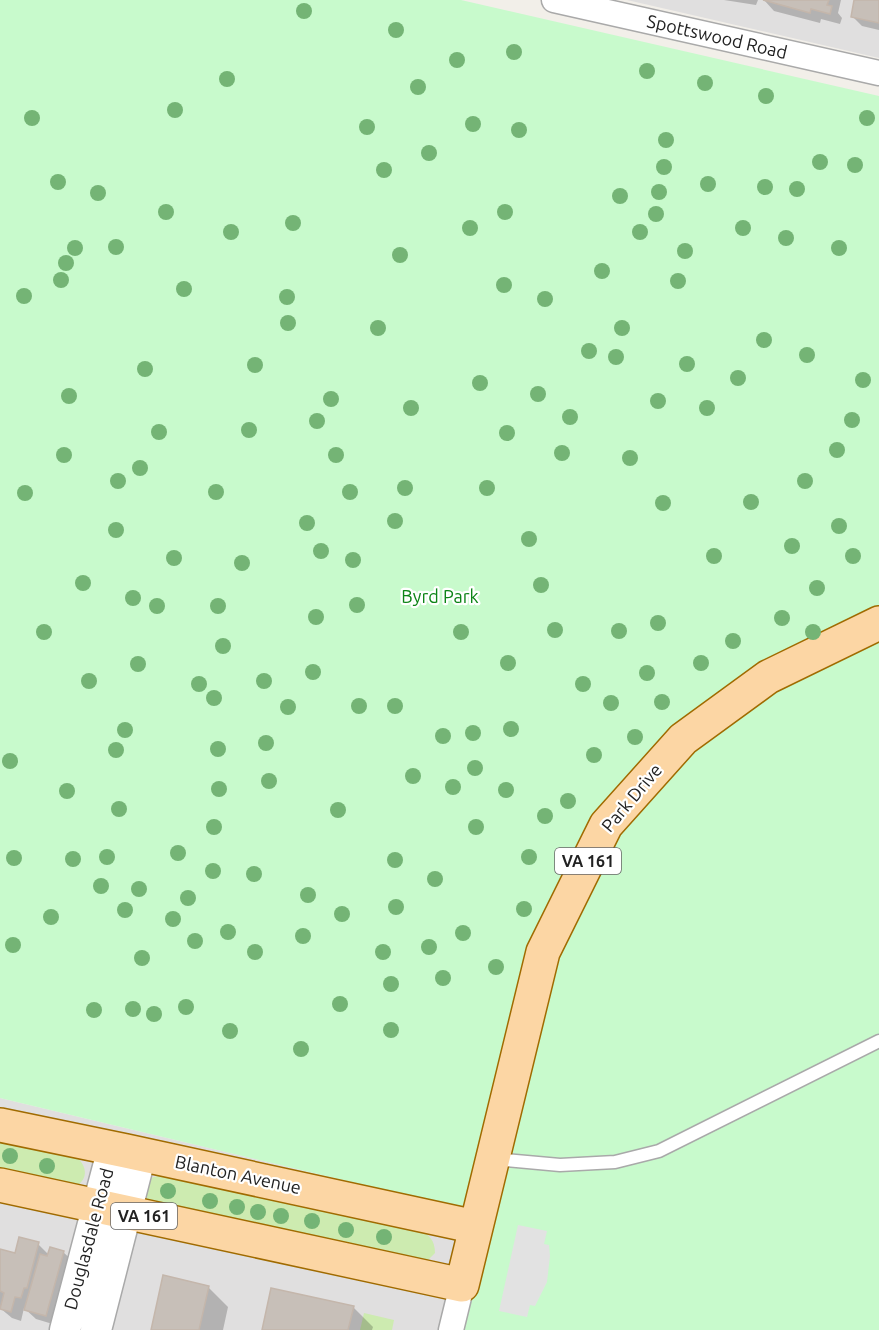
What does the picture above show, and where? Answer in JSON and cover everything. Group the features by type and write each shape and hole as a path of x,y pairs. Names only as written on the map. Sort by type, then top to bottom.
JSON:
{"main road":[{"name":"Park Drive","path":"462,1285 543,952 606,825 683,739 768,677 879,622"},
{"name":"Blanton Avenue","path":"0,1125 477,1227"},
{"name":"VA 161","path":"0,1185 462,1285"}],"street":[{"name":"Spottswood Road","path":"554,0 879,73"},
{"name":"Douglasdale Road","path":"65,1330 112,1208 127,1151"},
{"name":"Douglasdale Road","path":"96,1330 112,1208"},
{"path":"451,1330 462,1285"}],"lane":[{"path":"493,1159 560,1165 615,1162 659,1151 879,1041"}],"shaded area":[{"path":"627,0 879,0 879,58"},
{"path":"0,1098 485,1214 459,1330 0,1330"},
{"path":"518,1225 547,1231 544,1244 549,1245 547,1282 535,1306 530,1305 527,1317 499,1311"}],"green space":[{"name":"Byrd Park","path":"0,0 461,0 879,96 879,1330 459,1330 485,1214 0,1098"},
{"path":"0,1139 77,1157 84,1168 85,1175 77,1186 0,1174"},
{"path":"162,1175 418,1230 431,1238 435,1253 426,1262 146,1201 150,1178"},
{"path":"364,1313 394,1320 392,1330 360,1330"}],"building":[{"path":"763,0 829,0 827,5 832,6 830,14 811,9 810,13"},
{"path":"854,0 879,0 879,23 851,17"},
{"path":"19,1237 39,1242 27,1288 24,1288 21,1298 15,1297 11,1312 0,1309 4,1293 0,1291 0,1249 15,1253"},
{"path":"50,1247 64,1251 46,1316 24,1310 40,1254 47,1256"},
{"path":"163,1275 209,1286 199,1330 151,1330"},
{"path":"271,1288 354,1306 348,1330 262,1330"}]}
